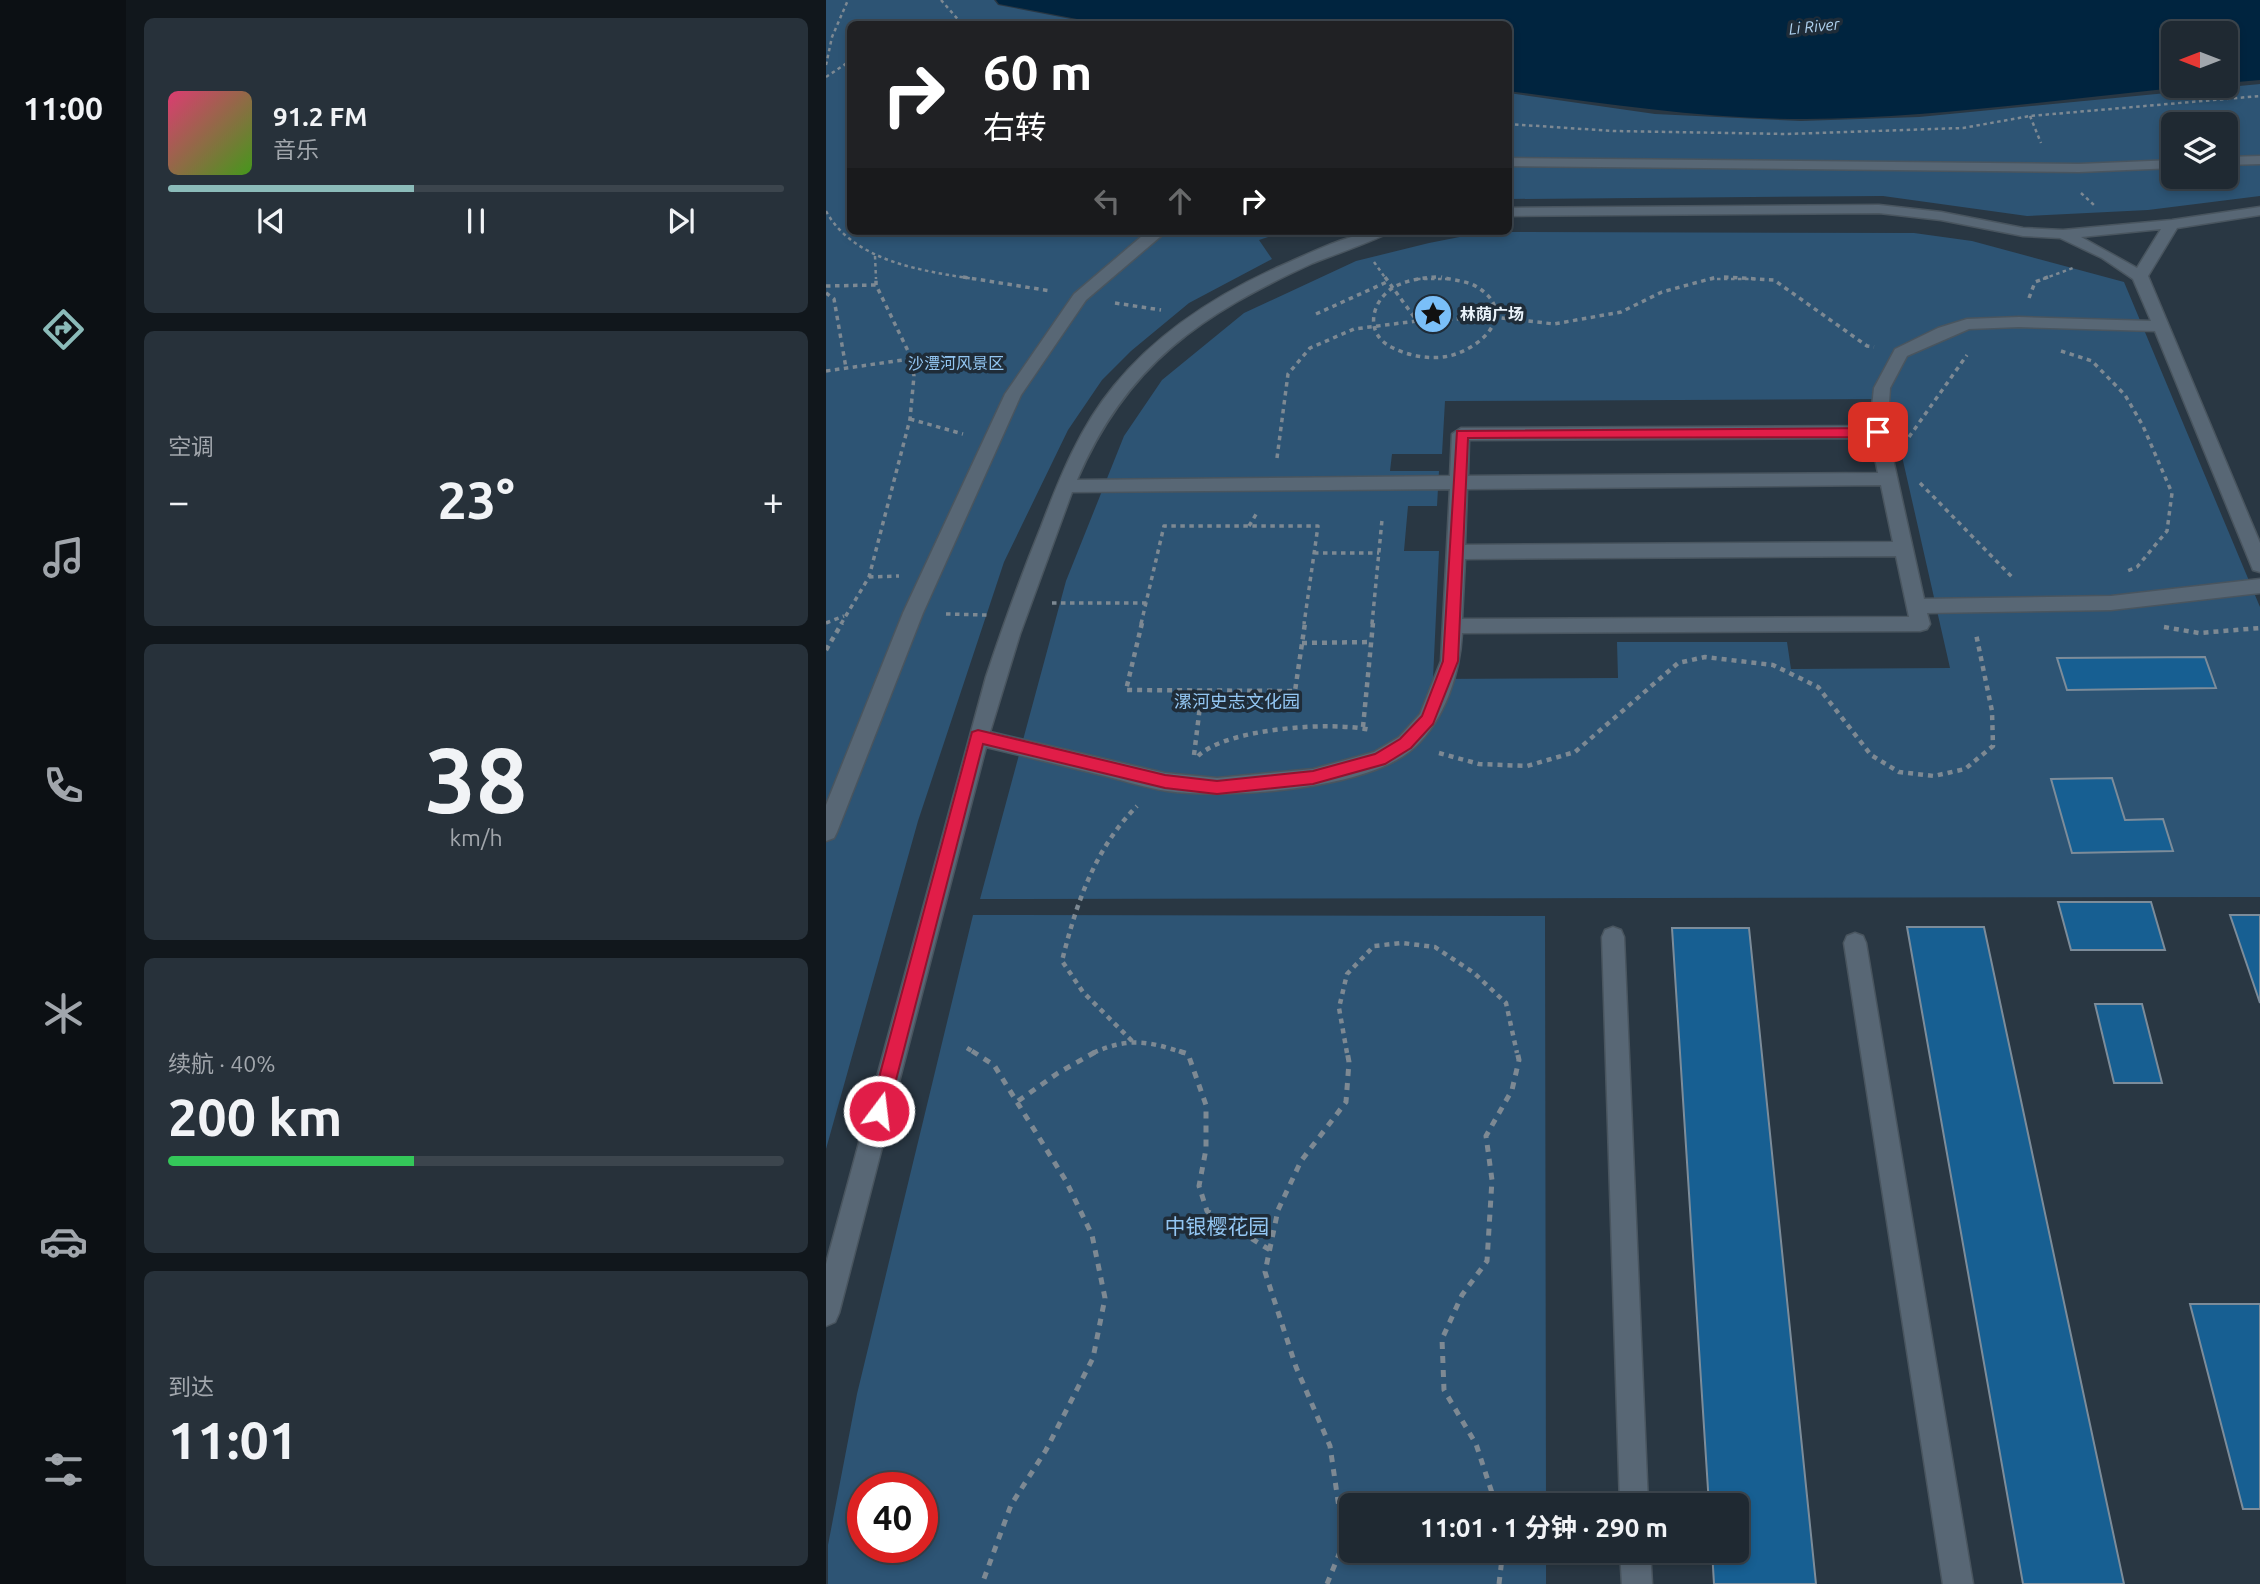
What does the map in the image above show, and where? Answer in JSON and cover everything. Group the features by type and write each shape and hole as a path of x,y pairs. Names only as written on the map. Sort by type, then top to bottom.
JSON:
{"street":[{"path":"2238,161 2260,160"},
{"path":"1512,162 2079,168 2161,164"},
{"path":"1512,212 1879,209 1941,216 2023,232 2063,234 2172,224 2260,211"},
{"path":"2140,276 2172,224"},
{"path":"2063,234 2107,255 2140,276 2260,565"},
{"path":"826,832 914,613 1013,394 1080,297 1152,235"},
{"path":"827,1305 978,737 1017,610 1066,486 1098,419 1155,353 1197,316 1244,288 1370,235"},
{"path":"1453,626 1920,624 1878,432 1882,388 1901,353 1967,324 2019,322 2161,326"},
{"path":"978,737 1165,782 1217,787 1313,778 1380,759 1406,743 1428,719 1451,661 1461,434 1878,432"},
{"path":"1066,486 1888,479"},
{"path":"1456,552 1904,549"},
{"path":"1916,606 2111,603 2260,586"},
{"path":"1613,937 1634,1493"},
{"path":"1855,943 1958,1584"},
{"path":"1636,1563 1637,1584"}],"path":[{"path":"826,65 832,37 848,0"},
{"path":"941,0 959,21"},
{"path":"826,77 847,63"},
{"path":"1512,124 1613,131 1787,134 1963,128 2078,111 2260,96"},
{"path":"2079,168 2070,182 2116,229"},
{"path":"826,211 837,229 875,256 909,266 1045,290"},
{"path":"1355,239 1417,321"},
{"path":"2019,322 2035,282 2107,255"},
{"path":"826,650 869,577 910,419 914,376 910,359 876,285 875,256"},
{"path":"1421,278 1458,279 1475,285 1488,294 1496,305 1498,317 1493,331 1481,343 1464,352 1442,357 1420,357 1399,351 1384,342 1373,330 1371,317 1376,303 1394,288 1421,278"},
{"path":"1316,314 1389,281"},
{"path":"826,286 876,285"},
{"path":"826,293 834,299 846,368"},
{"path":"1080,297 1197,316"},
{"path":"1910,446 1909,436 1967,355"},
{"path":"826,371 910,359"},
{"path":"910,419 960,433 995,435"},
{"path":"1917,474 1920,483 2017,582"},
{"path":"1363,727 1382,520"},
{"path":"1164,526 1318,526 1314,553 1295,691 1126,691 1164,526"},
{"path":"1314,553 1379,553"},
{"path":"914,613 1147,603"},
{"path":"826,623 845,615"},
{"path":"1302,643 1371,642"},
{"path":"1193,760 1202,691"},
{"path":"1328,1584 1344,1542 1330,1446 1296,1367 1265,1272 1278,1210 1301,1161 1346,1102 1349,1062 1339,1008 1347,974 1374,946 1402,943 1435,947 1474,973 1506,1003 1519,1060 1512,1090 1486,1136 1492,1180 1487,1261 1462,1294 1442,1339 1444,1390 1476,1444 1492,1493"},
{"path":"1018,1101 1052,1075 1099,1051 1132,1041 1153,1043 1188,1054 1206,1105 1206,1149 1199,1186 1207,1211 1270,1250"},
{"path":"967,1048 994,1065 1066,1181 1092,1234 1105,1297 1093,1358 1046,1450 1011,1505 982,1584"},
{"path":"1499,1584 1501,1563"}],"green space":[{"name":"沙澧河风景区","path":"826,0 994,0 998,5 1081,21 847,21 847,235 1274,235 1259,240 1272,259 1189,303 1131,351 1102,380 1068,430 1004,562 918,821 826,1149"},
{"path":"2260,84 2260,196 2148,210 2027,216 1883,196 1512,199 1512,93 1655,114 1801,121 1919,117 2161,94 2161,98 2238,98 2238,86"},
{"name":"漯河史志文化园","path":"1512,232 1914,233 1972,241 2124,282 2260,607 2260,897 980,899 1066,581 1124,436 1162,380 1244,313 1356,261 1470,235 1512,235","holes":["1889,399 1950,668 1791,669 1787,642 1617,642 1618,678 1433,679 1439,551 1404,551 1408,506 1437,506 1439,471 1390,471 1392,454 1442,454 1445,401"]},
{"name":"中银樱花园","path":"973,915 1545,916 1546,1493 1339,1493 1339,1563 1546,1563 1546,1584 828,1584 828,1545 857,1394"}],"water":[{"name":"Li River","path":"996,0 2260,0 2260,80 2238,82 2238,21 2161,21 2161,90 1903,115 1768,118 1656,110 1512,91 1512,21 1087,21 999,4"}],"building":[{"path":"2205,657 2216,688 2067,690 2057,658"},
{"path":"2112,778 2125,820 2163,819 2173,851 2072,853 2051,779"},
{"path":"2058,902 2151,902 2165,950 2071,950"},
{"path":"2230,915 2260,915 2260,1003"},
{"path":"1907,927 1984,927 2124,1584 2023,1584"},
{"path":"1672,928 1749,928 1816,1584 1714,1584 1713,1563 1749,1563 1749,1493 1708,1493"},
{"path":"2095,1004 2142,1004 2162,1083 2114,1083"},
{"path":"2190,1304 2260,1304 2260,1509 2243,1509"}],"place":[{"name":"林荫广场","path":"1433,314"}],"route":[{"path":"879,1111 978,737 1100,764 1165,782 1217,787 1313,778 1380,759 1406,743 1428,719 1451,661 1461,434 1878,432"}]}
